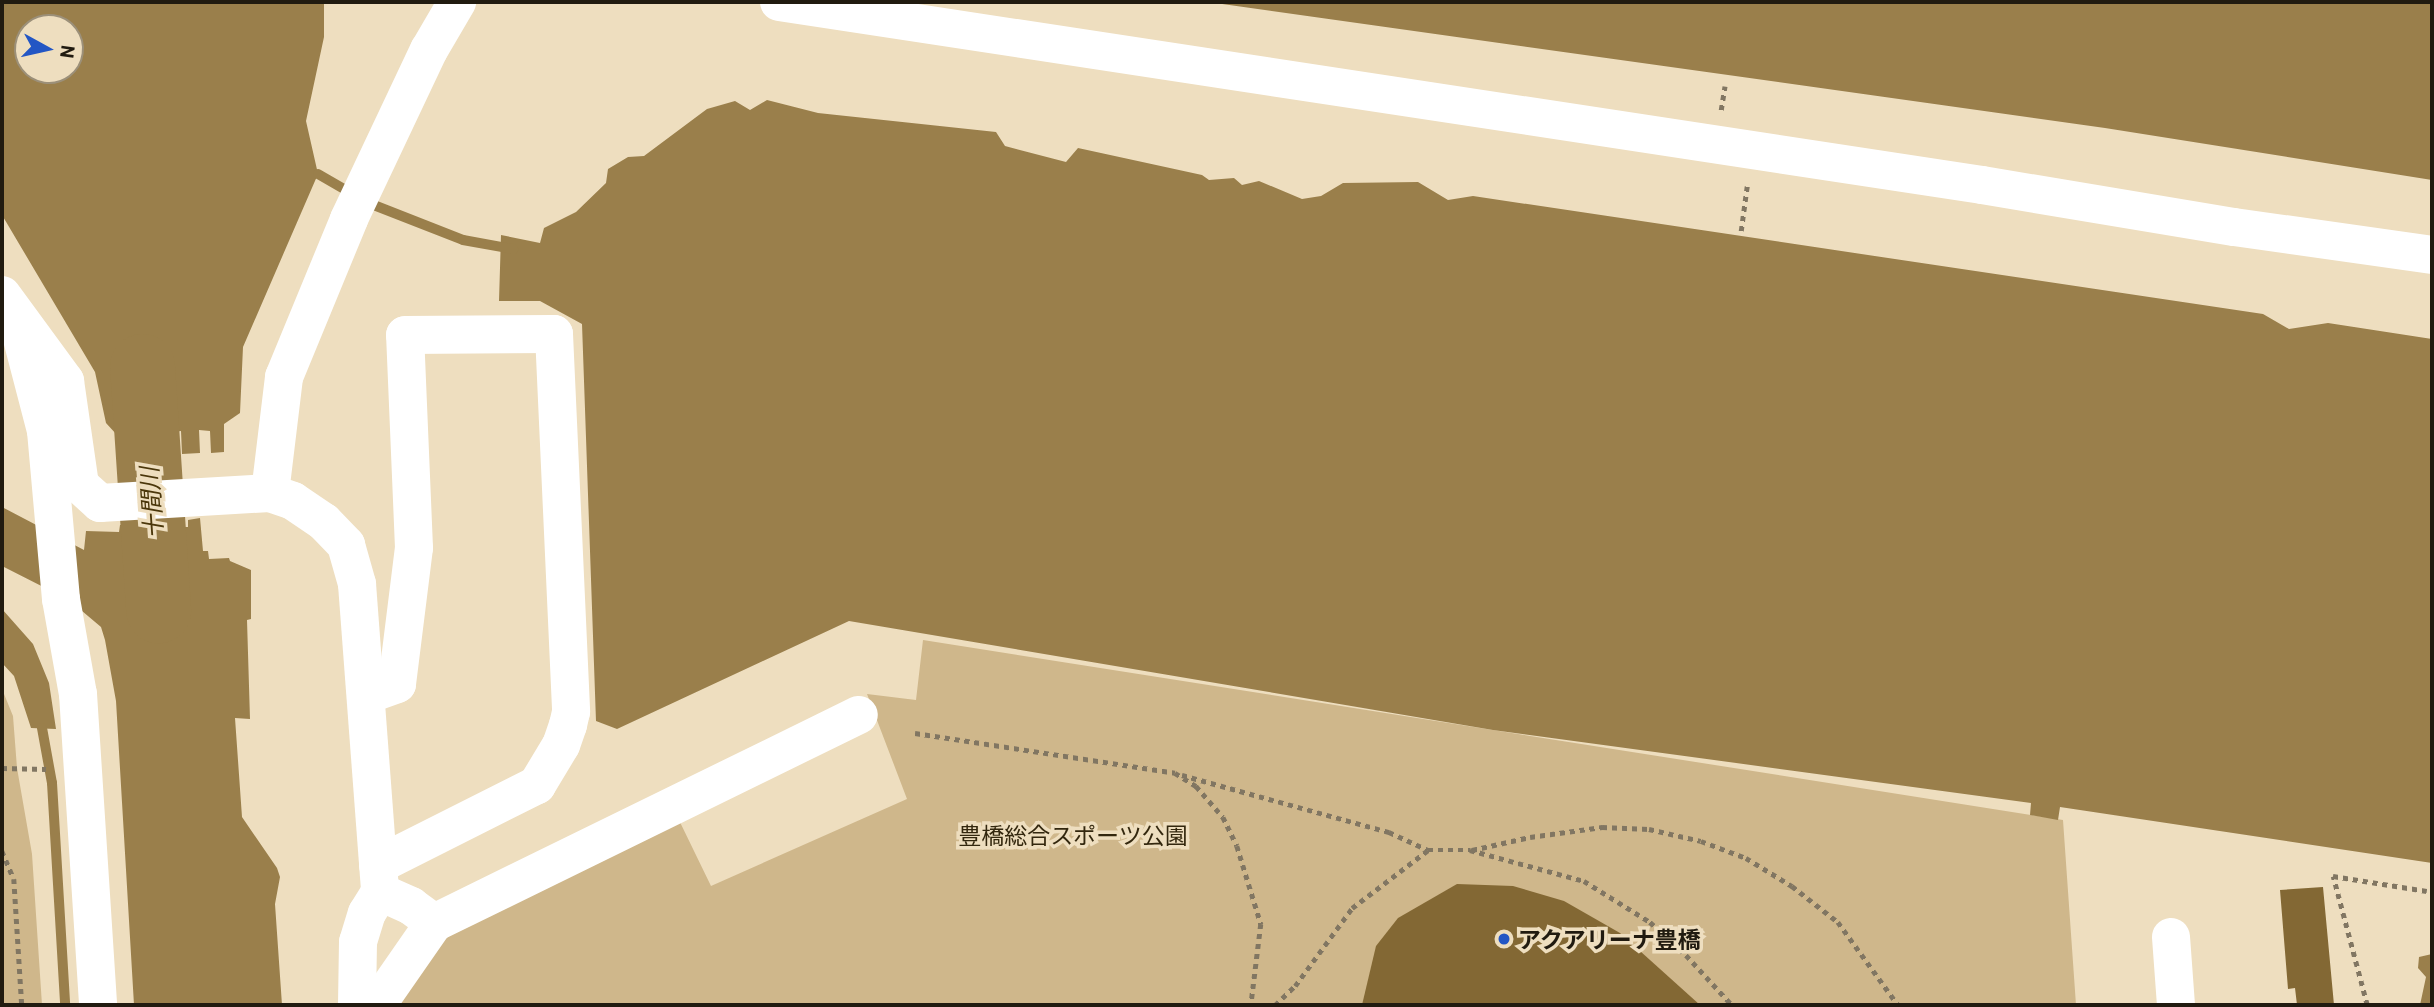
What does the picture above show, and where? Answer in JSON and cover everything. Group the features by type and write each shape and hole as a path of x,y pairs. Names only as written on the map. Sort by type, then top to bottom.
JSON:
{"street":[{"path":"270,493 284,377 349,219 429,50 457,2"},
{"path":"779,2 1982,185 2234,227 2432,255"},
{"path":"9,306 65,381 80,485 100,503 270,493 293,501 324,522 346,545 357,584 378,867 368,913 358,942 358,1005"},
{"path":"9,306 46,430 61,599 79,694 99,1005"},
{"path":"368,710 397,684 414,548 405,335 554,334 571,712 568,725 552,763 537,785 378,867"},
{"path":"377,1005 434,923 859,715"},
{"path":"378,867 411,906 434,923"},
{"path":"2171,937 2176,1005"}],"path":[{"path":"915,733 1175,773 1389,832 1428,850 1470,850 1530,837 1602,827 1649,829 1701,841 1746,858 1792,886 1838,922 1898,1005"},
{"path":"2,768 17,768"},
{"path":"1175,773 1196,786 1223,817 1237,846 1261,925 1251,1005"},
{"path":"1275,1005 1296,986 1352,908 1428,850"},
{"path":"1470,850 1584,881 1650,922 1686,955 1732,1005"},
{"path":"2,851 14,879 22,1005"},
{"path":"2367,1005 2333,876 2427,891"}],"green space":[{"name":"豊橋総合スポーツ公園","path":"923,640 2063,820 2076,1005 391,1005 421,959 455,931 677,816 711,886 907,799 867,694 916,700"},
{"path":"2,689 13,716 17,768 32,854 42,1005 2,1005"}],"shaded area":[{"path":"2,2 324,2 324,37 306,121 318,174 243,347 240,413 224,424 224,452 211,453 210,431 199,430 200,453 182,454 181,431 171,432 173,454 160,455 160,432 153,432 153,455 141,455 140,432 131,432 131,456 118,457 117,435 106,423 95,372 2,215"},
{"path":"1208,2 2432,2 2432,180 2105,128"},
{"path":"767,100 818,113 996,132 1005,146 1066,162 1078,148 1202,175 1209,180 1234,178 1242,185 1259,181 1302,199 1321,196 1343,183 1418,182 1448,200 1473,196 2263,314 2289,329 2328,323 2432,339 2432,863 2060,807 2058,820 2030,815 2031,803 1493,730 849,621 617,729 596,721 582,324 540,301 499,301 501,235 540,243 544,228 576,212 606,183 608,169 628,157 644,156 707,109 735,101 750,110"},
{"path":"2,507 84,550 86,531 119,532 120,525 137,525 137,530 143,530 144,524 159,523 160,529 165,529 165,522 182,521 182,527 188,527 188,520 200,518 203,551 208,551 209,559 229,558 230,561 251,570 251,619 247,620 250,719 235,718 242,817 277,868 280,877 275,904 282,1005 134,1005 116,701 105,640 101,627 69,600 2,566"},
{"path":"2,609 33,644 49,683 56,729 31,728 14,676 2,663"},
{"path":"2432,954 2432,1005 2420,1005 2426,977 2418,968 2419,957"}],"building":[{"name":"アクアリーナ豊橋","path":"1457,884 1513,886 1564,901 1620,933 1700,1005 1362,1005 1376,946 1398,918"},
{"path":"2323,887 2334,1005 2297,1005 2295,988 2288,989 2280,890"}],"waterway":[{"path":"318,174 352,194"},
{"path":"366,202 463,240 513,249"},
{"name":"十間川","path":"142,366 158,610"},
{"path":"42,728 52,783 65,1005"}],"place":[{"name":"アクアリーナ豊橋","path":"1504,939"}]}
